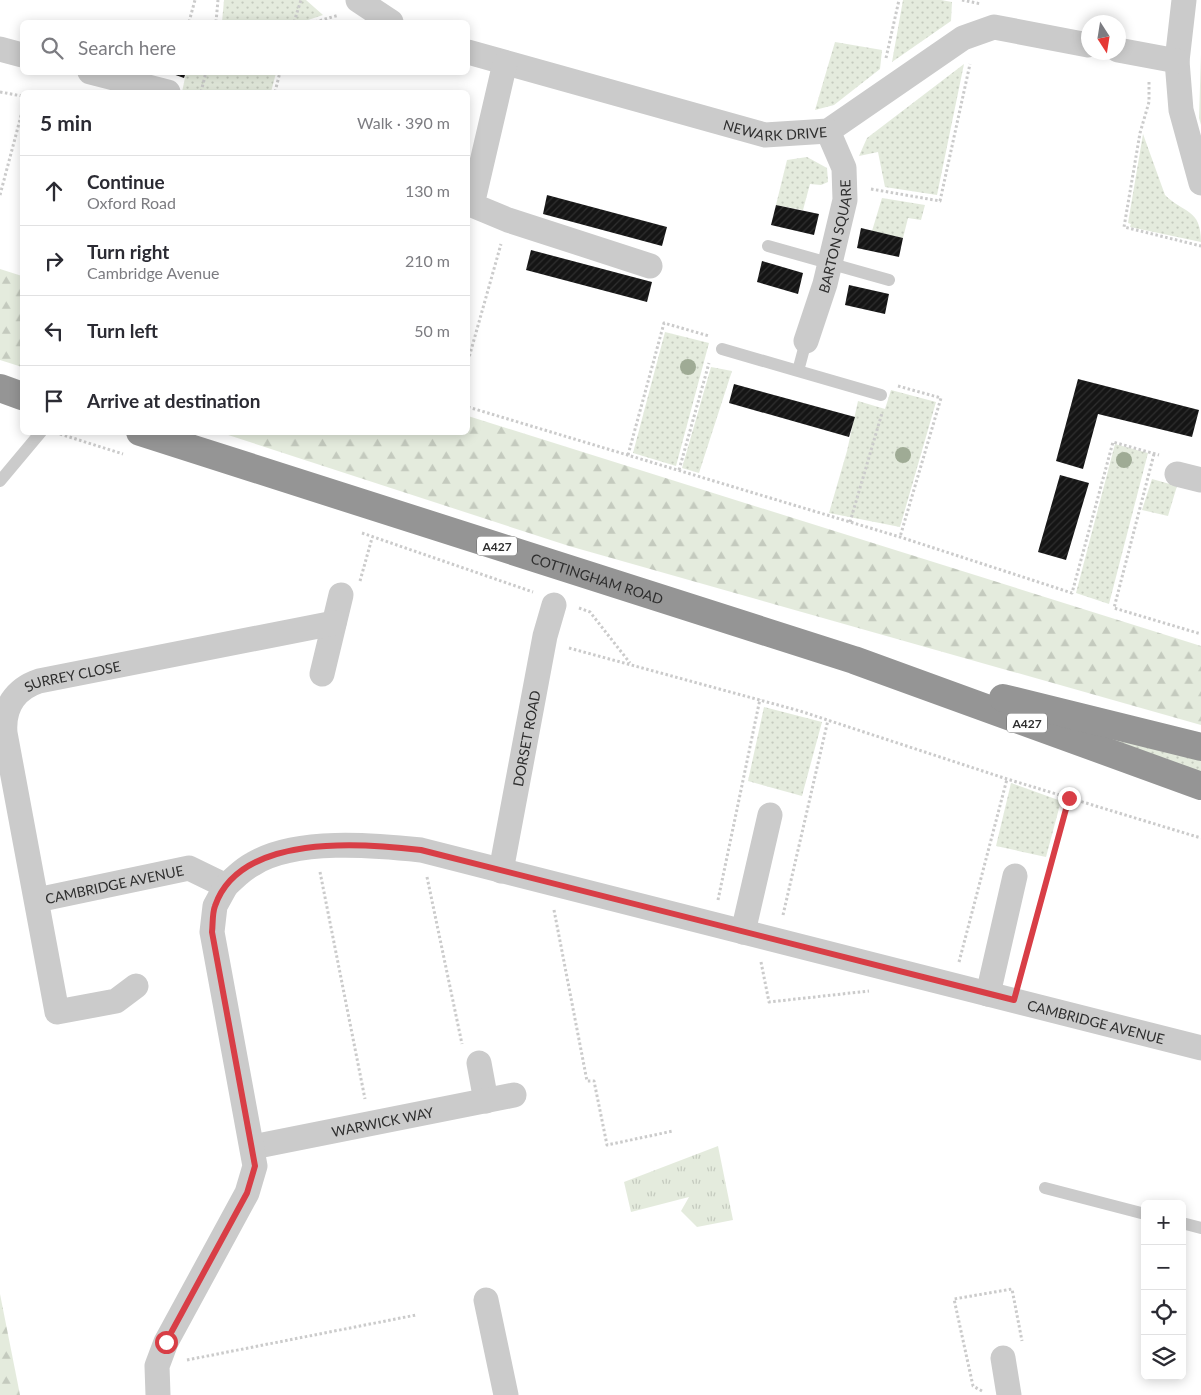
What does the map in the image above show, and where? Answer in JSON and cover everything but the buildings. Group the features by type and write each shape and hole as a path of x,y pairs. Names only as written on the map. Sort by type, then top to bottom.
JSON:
{"highway":[{"path":"0,388 20,395"},
{"name":"COTTINGHAM ROAD","path":"149,435 854,660 1201,786"},
{"name":"COTTINGHAM ROAD","path":"854,660 1201,747"}],"street":[{"path":"365,2 388,20"},
{"path":"1189,10 1177,61 1181,110 1201,183"},
{"name":"NEWARK DRIVE","path":"470,53 765,135 828,131 962,38 994,27 1081,44"},
{"path":"0,49 20,54"},
{"path":"1126,52 1177,61"},
{"path":"505,63 470,205 508,220 650,266"},
{"path":"102,75 160,90"},
{"name":"BARTON SQUARE","path":"806,341 825,284 845,200 844,168 828,131"},
{"path":"1169,465 1201,480"},
{"path":"322,674 341,595"},
{"name":"DORSET ROAD","path":"501,871 545,636 555,602"},
{"name":"SURREY CLOSE","path":"136,986 116,1001 57,1012 4,723 9,705 21,689 30,684 53,678 334,623"},
{"path":"758,935 770,815"},
{"name":"CAMBRIDGE AVENUE","path":"37,900 189,868 226,886 254,863 282,853 315,847 369,844 421,850 1201,1048"},
{"path":"988,994 1016,876"},
{"path":"158,1395 156,1366 166,1342 247,1193 255,1166 212,932 215,906 226,886"},
{"path":"479,1063 486,1101"},
{"name":"WARWICK WAY","path":"253,1147 514,1095"},
{"path":"486,1300 506,1395"},
{"path":"1008,1395 1013,1352"}],"lane":[{"path":"768,246 889,280"},
{"path":"798,371 806,341"},
{"path":"716,348 884,396"},
{"path":"0,480 38,435"},
{"path":"1045,1188 1141,1213"},
{"path":"1186,1224 1201,1228"}],"path":[{"path":"189,20 194,0"},
{"path":"216,20 218,0"},
{"path":"295,20 301,0"},
{"path":"885,91 884,69 899,0"},
{"path":"844,185 940,201 971,59 974,34"},
{"path":"1149,56 1149,102 1140,133 1124,227 1201,246"},
{"path":"202,90 205,75"},
{"path":"276,90 279,75"},
{"path":"0,92 20,96"},
{"path":"0,195 20,120"},
{"path":"470,354 508,220"},
{"path":"628,456 664,323 716,348 679,470"},
{"path":"850,522 888,384 941,398 900,537"},
{"path":"470,408 900,537 1072,593 1113,442 1154,454 1169,465"},
{"path":"63,435 126,455"},
{"path":"1154,454 1114,608 1201,634"},
{"path":"356,531 555,602 590,612 630,664"},
{"path":"341,595 356,594 372,538"},
{"path":"566,655 569,647 760,700 828,720 1007,779 1201,838"},
{"path":"713,923 760,700"},
{"path":"828,720 758,935 769,1002 886,989 892,970"},
{"path":"953,985 1007,779"},
{"path":"1014,1000 1069,798"},
{"path":"315,847 370,1124"},
{"path":"421,850 467,1065 479,1063"},
{"path":"564,886 562,904 554,910 588,1081 594,1081 607,1145 673,1131"},
{"path":"989,1395 973,1386 954,1299 1012,1289 1013,1352"},
{"path":"156,1366 416,1315"}],"green space":[{"path":"224,0 306,0 323,15 308,20 222,20"},
{"path":"903,0 941,0 952,2 951,21 892,62"},
{"path":"835,42 882,50 880,69 834,105 815,110"},
{"path":"1201,54 1201,125 1199,118"},
{"path":"964,64 937,195 885,187 878,152 859,156 867,138"},
{"path":"185,75 275,75 272,90 182,90"},
{"path":"1143,134 1165,195 1195,217 1200,231 1201,242 1130,227 1131,224 1128,223"},
{"path":"807,157 827,168 828,182 821,185 810,184 803,210 776,205 787,160"},
{"path":"882,198 925,205 921,220 908,218 903,238 872,231"},
{"path":"0,269 20,275 20,366 0,360"},
{"path":"665,332 709,343 676,466 633,453"},
{"path":"711,367 732,371 699,473 682,468"},
{"path":"891,390 936,402 900,527 829,513 847,451 858,401 885,409"},
{"path":"470,417 1201,646 1201,725 569,546 228,435 470,435"},
{"path":"1115,444 1148,453 1109,604 1076,593"},
{"path":"1152,479 1177,486 1168,516 1142,510"},
{"path":"764,707 822,722 802,796 748,781"},
{"path":"1110,736 1201,760 1201,775 1107,742"},
{"path":"1011,783 1061,801 1046,857 996,846"},
{"path":"718,1146 733,1220 697,1227 681,1211 689,1197 631,1212 624,1182"},
{"path":"0,1294 20,1395 0,1395"}],"route":[{"path":"166,1342 247,1193 255,1166 212,932 215,906 226,886 238,874 254,863 282,853 315,847 369,844 421,850 1014,1000 1069,798"}]}
